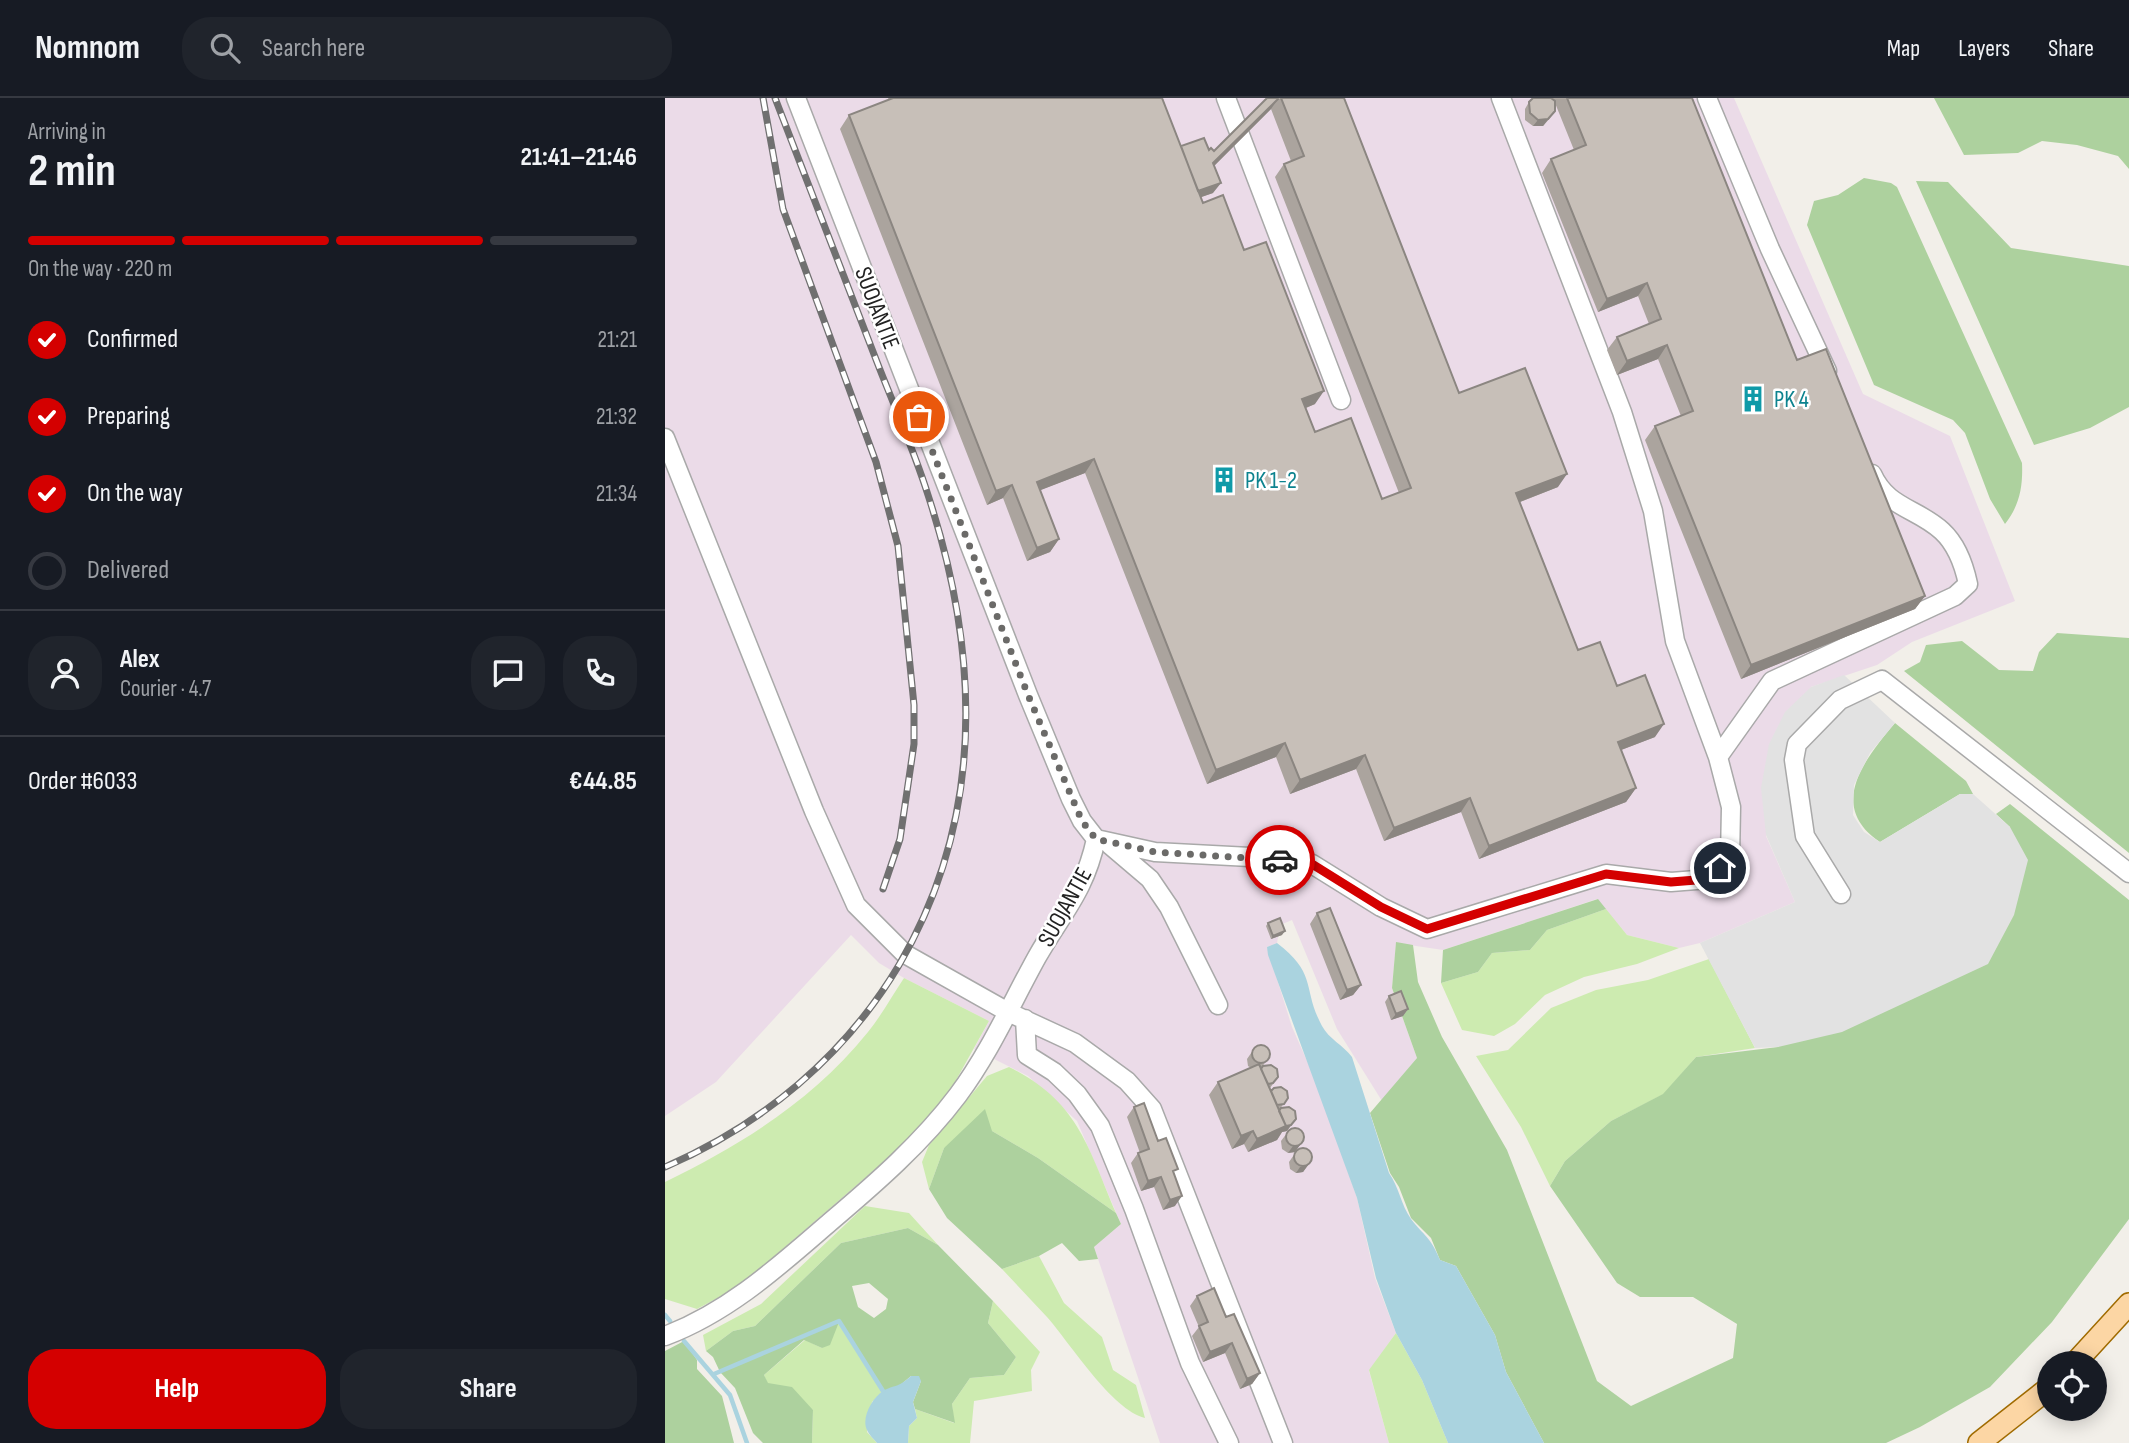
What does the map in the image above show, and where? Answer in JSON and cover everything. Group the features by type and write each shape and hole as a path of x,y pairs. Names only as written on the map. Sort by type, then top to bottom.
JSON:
{"main road":[{"path":"2086,1351 2129,1304"},
{"path":"1979,1443 2037,1397"}],"lane":[{"name":"SUOJANTIE","path":"665,1336 725,1307 841,1213 930,1132 991,1046 1016,1016 1039,954 1077,895 1101,841 1076,810 1028,695 796,98"},
{"path":"1226,98 1341,400"},
{"path":"1101,841 1162,853 1269,858 1312,864 1381,907 1427,929 1606,874 1671,882 1709,879 1730,858 1731,807 1718,757 1675,641 1653,511 1622,412 1501,98"},
{"path":"1707,98 1770,249 1833,384"},
{"path":"665,438 814,811 856,905 905,954 1016,1016 1076,1043 1127,1081 1151,1109 1283,1443"},
{"path":"1718,757 1772,681 1955,596 1968,584 1964,564 1942,531 1880,491 1865,456"},
{"path":"1841,894 1805,836 1794,760 1797,744 1840,701 1882,680 2129,873"},
{"path":"1101,841 1150,879 1169,907 1218,1005"},
{"path":"1016,1016 1027,1055 1054,1072 1077,1094 1100,1126 1134,1209 1189,1363 1229,1443"}],"shaded area":[{"path":"665,98 1734,98 1863,394 1950,436 2015,601 1912,642 1877,665 1811,687 1766,836 1795,902 1700,943 1679,948 1627,935 1597,899 1443,950 1396,943 1392,988 1417,1058 1382,1101 1337,1029 1292,920 1280,925 1277,943 1267,947 1292,1027 1319,1088 1357,1198 1375,1278 1396,1333 1369,1371 1389,1443 1160,1443 1094,1247 1121,1224 1077,1121 1028,1076 974,1049 989,1021 879,963 851,935 716,1082 665,1116"},
{"path":"1844,675 1895,723 1870,753 1854,785 1853,815 1864,832 1880,842 1960,794 1973,794 2010,827 2028,860 2014,915 1988,964 1842,1032 1778,1047 1755,1048 1700,943 1795,902 1766,835 1761,788 1769,744 1785,712 1811,687"}],"green space":[{"path":"1934,98 2129,98 2129,169 2118,156 2077,145 2042,141 2018,153 1964,155"},
{"path":"1864,178 1891,183 1897,187 2022,463 2019,495 2005,524 1990,499 1965,433 1953,420 1874,385 1807,225 1814,201 1838,195"},
{"path":"1916,181 1948,182 2011,248 2129,266 2129,407 2090,428 2034,445"},
{"path":"2057,633 2129,638 2129,853 1904,671 1920,662 1926,645 1962,641 1999,670 2033,671 2039,652"},
{"path":"1895,723 1966,781 1973,794 1960,794 1880,842 1864,828 1856,813 1853,798 1863,767"},
{"path":"2010,804 2129,900 2129,1219 2052,1322 1990,1387 1886,1443 1544,1443 1506,1372 1495,1335 1456,1266 1440,1260 1431,1238 1411,1218 1399,1187 1390,1173 1370,1113 1417,1058 1392,988 1396,942 1413,945 1418,982 1442,1037 1507,1150 1597,1381 1631,1406 1733,1358 1737,1324 1693,1297 1640,1297 1617,1283 1550,1186 1565,1161 1611,1121 1663,1094 1696,1057 1778,1047 2010,827 1996,814"},
{"path":"1598,899 1606,909 1547,930 1530,950 1492,953 1478,972 1441,983 1443,950"},
{"path":"1606,909 1627,935 1679,948 1637,964 1584,977 1545,995 1515,1024 1494,1036 1462,1030 1441,983 1478,972 1492,953 1530,950 1547,930"},
{"path":"1709,959 1755,1048 1696,1057 1664,1094 1611,1121 1565,1161 1550,1186 1521,1127 1476,1056 1508,1050 1551,1008 1596,990 1648,980"},
{"path":"904,978 989,1021 950,1091 910,1139 740,1286 697,1309 665,1299 665,1182 749,1136 824,1079 868,1032"},
{"path":"1009,1067 1032,1080 1066,1111 1088,1147 1116,1213 1038,1158 992,1131 944,1148 929,1189 922,1162 929,1145 987,1076"},
{"path":"985,1109 992,1131 1038,1158 1116,1213 1121,1224 1094,1247 1098,1259 1079,1261 1062,1243 1039,1256 1002,1269 947,1218 929,1189 944,1148"},
{"path":"865,1206 909,1213 938,1245 908,1228 841,1243 755,1326 733,1331 706,1351 703,1335 761,1304"},
{"path":"908,1228 938,1245 993,1301 988,1323 1016,1357 1004,1375 970,1378 952,1404 955,1423 915,1409 913,1402 921,1381 911,1376 898,1387 883,1391 839,1322 830,1345 822,1348 804,1340 764,1375 768,1383 792,1387 813,1410 812,1443 763,1443 753,1433 735,1388 706,1351 733,1331 755,1326 841,1243","holes":["869,1283 888,1299 886,1309 874,1318 858,1307 852,1286"]},
{"path":"1039,1256 1064,1303 1102,1337 1113,1370 1136,1385 1145,1418 1132,1412 1106,1389 1047,1317 1002,1269"},
{"path":"993,1301 1040,1352 1031,1370 1032,1391 974,1401 970,1443 908,1443 909,1426 917,1418 915,1409 954,1423 952,1404 970,1378 1004,1375 1016,1357 988,1323"},
{"path":"839,1321 883,1391 872,1402 867,1432 877,1443 812,1443 813,1410 767,1383 764,1375 805,1340 822,1348"},
{"path":"1396,1333 1422,1380 1448,1443 1389,1443 1369,1370"},
{"path":"684,1341 697,1360 697,1369 722,1396 734,1443 665,1443 665,1351"}],"water":[{"path":"1277,943 1299,964 1304,973 1312,1002 1325,1031 1352,1057 1389,1173 1405,1208 1430,1241 1440,1260 1456,1266 1495,1335 1506,1372 1544,1443 1448,1443 1422,1380 1396,1333 1376,1278 1357,1198 1268,955 1267,947"},
{"path":"911,1376 919,1376 921,1381 913,1402 917,1418 909,1426 908,1443 877,1443 869,1434 866,1425 869,1409 883,1391 899,1385"}],"building":[{"name":"PK 1-2","path":"893,98 1162,98 1203,203 1223,195 1244,250 1266,242 1324,391 1302,399 1315,432 1351,418 1382,499 1411,488 1284,164 1304,156 1281,98 1344,98 1459,393 1525,368 1567,474 1516,493 1578,650 1600,642 1617,686 1645,675 1664,724 1618,742 1636,788 1489,846 1470,798 1394,828 1365,755 1300,780 1285,743 1216,770 1094,459 1037,482 1059,539 1037,548 1012,485 996,491 849,115"},
{"path":"1267,98 1278,99 1213,163 1221,183 1198,191 1181,146 1204,138 1209,150 1211,148 1214,151"},
{"path":"1533,98 1551,98 1555,101 1555,111 1548,119 1538,120 1530,113 1529,102"},
{"name":"PK 4","path":"1567,98 1692,98 1797,360 1826,349 1925,596 1751,665 1655,426 1693,411 1667,345 1627,361 1617,337 1661,319 1647,283 1607,299 1551,159 1586,145"},
{"path":"1330,908 1361,985 1347,990 1317,913"},
{"path":"1280,918 1285,931 1273,936 1268,923"},
{"path":"1401,991 1408,1009 1396,1014 1389,996"},
{"path":"1261,1045 1267,1048 1270,1054 1267,1060 1261,1063 1255,1060 1252,1054 1255,1048"},
{"path":"1259,1064 1286,1126 1257,1139 1253,1131 1241,1136 1218,1082"},
{"path":"1271,1065 1277,1069 1278,1077 1268,1084 1261,1069"},
{"path":"1281,1087 1287,1091 1288,1098 1284,1104 1277,1105 1271,1091"},
{"path":"1144,1103 1158,1141 1166,1138 1178,1169 1173,1171 1182,1196 1170,1200 1161,1177 1148,1181 1138,1153 1149,1149 1134,1107"},
{"path":"1289,1107 1295,1111 1296,1119 1286,1126 1279,1111"},
{"path":"1295,1128 1301,1131 1304,1137 1301,1143 1295,1146 1289,1143 1286,1137 1289,1131"},
{"path":"1303,1148 1309,1151 1312,1157 1309,1163 1303,1166 1297,1163 1294,1157 1297,1151"},
{"path":"1214,1288 1226,1317 1234,1314 1260,1373 1247,1379 1232,1343 1210,1352 1199,1326 1208,1322 1197,1296"}],"waterway":[{"path":"665,1315 670,1321"},
{"path":"714,1374 839,1321 883,1391"},
{"path":"684,1341 730,1395 747,1443"}],"railway":[{"path":"763,98 783,209 876,462 898,546 914,705 914,744 900,839 883,889"},
{"path":"665,1167 735,1131 767,1109 827,1058 853,1029 899,965 927,909 948,851 960,793 966,734 965,674 958,615 945,555 917,461 775,98"}],"way so far":[{"path":"919,417 1071,799 1082,821 1096,839 1155,852 1280,860"}],"place":[{"name":"PK 4","path":"1753,399"},
{"name":"PK 1-2","path":"1224,480"}],"route":[{"path":"1280,860 1312,864 1381,907 1427,929 1467,919 1565,885 1606,874 1671,882 1709,879 1720,868"}]}
